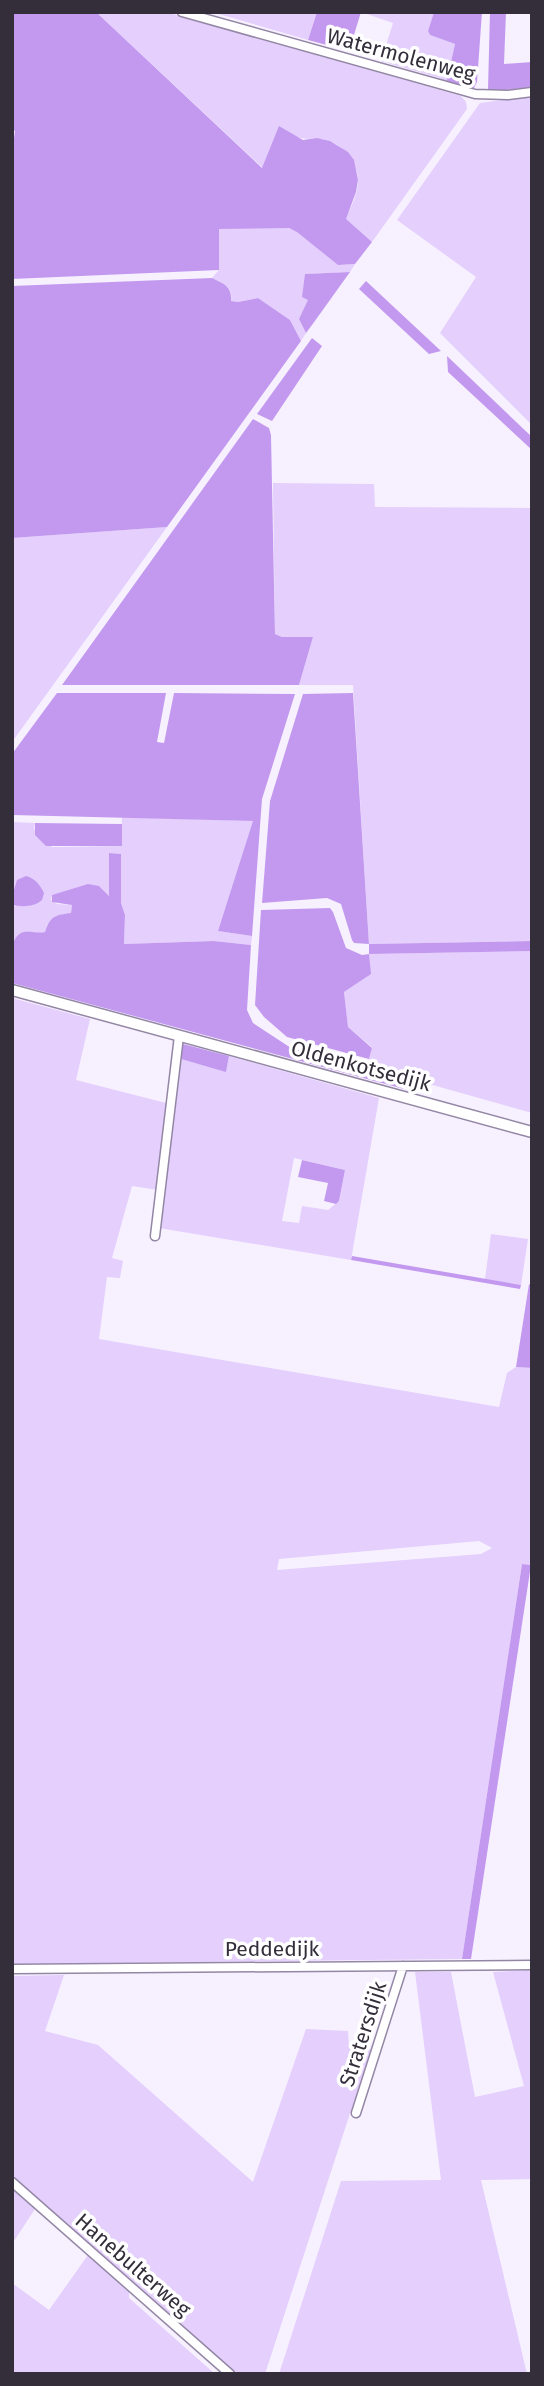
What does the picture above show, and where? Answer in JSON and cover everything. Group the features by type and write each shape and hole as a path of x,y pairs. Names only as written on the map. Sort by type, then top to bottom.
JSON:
{"street":[{"name":"Watermolenweg","path":"182,12 468,93 492,95 532,92"},
{"name":"Oldenkotsedijk","path":"12,990 532,1132"},
{"path":"155,1236 179,1036"},
{"name":"Peddedijk","path":"12,1969 532,1965"},
{"name":"Stratersdijk","path":"356,2113 403,1966"},
{"name":"Hanebulterweg","path":"12,2182 229,2374"}],"shaded area":[{"path":"12,12 96,12 262,168 279,126 303,140 317,138 330,141 348,152 354,160 358,180 346,219 372,242 355,264 338,265 289,228 219,229 219,270 12,279 12,153 15,131 12,129"},
{"path":"96,12 166,12 461,96 467,109 372,242 345,219 355,197 358,176 350,157 340,147 324,140 292,135 263,168"},
{"path":"212,12 317,12 308,40"},
{"path":"317,12 361,12 349,51 308,40"},
{"path":"361,12 434,12 428,31 430,35 455,44 446,84 440,78 381,61 393,23"},
{"path":"434,12 482,12 477,82 473,90 446,84 455,44 430,35 428,31"},
{"path":"490,12 506,12 504,64 532,62 532,87 497,91 488,89"},
{"path":"532,96 532,425 440,333 476,277 397,220 480,103"},
{"path":"282,226 297,231 338,265 355,264 350,272 305,274 309,300 299,319 306,333 301,341 290,320 258,298 231,301 229,289 212,278 219,270 218,229"},
{"path":"350,272 306,333 299,319 308,300 302,297 305,274"},
{"path":"212,278 229,289 231,301 258,298 290,320 301,341 167,527 12,538 12,286"},
{"path":"366,281 441,351 429,354 359,289"},
{"path":"312,338 322,346 272,421 257,414"},
{"path":"447,356 532,437 532,450 448,372"},
{"path":"253,419 269,428 271,435 275,634 282,637 313,637 299,685 62,685"},
{"path":"273,483 374,484 375,507 532,508 532,941 369,944 353,685 299,685 313,637 282,637 275,634"},
{"path":"167,527 12,742 12,538"},
{"path":"57,693 166,693 157,742 164,743 174,693 295,694 262,799 252,936 218,931 253,821 12,815 12,754"},
{"path":"353,693 369,944 354,943 341,904 327,898 262,903 270,801 303,694"},
{"path":"122,817 254,821 218,931 252,936 251,945 214,941 124,944 121,854 109,853 109,896 99,886 52,895 51,900 57,904 72,905 71,913 54,918 48,923 45,932 23,934 12,944 12,905 16,906 17,880 12,896 12,822 35,823 34,829 52,847 121,846"},
{"path":"35,823 122,824 122,846 46,846 35,835"},
{"path":"109,853 121,854 124,944 214,941 251,945 247,1010 253,1023 291,1048 368,1069 404,1089 12,983 11,956 17,937 24,932 45,932 54,917 71,913 72,905 52,902 52,895 88,884 99,886 109,896"},
{"path":"26,876 41,887 44,893 42,900 28,906 12,905 17,880"},
{"path":"330,908 346,948 362,955 369,954 371,974 344,992 348,1027 372,1048 369,1059 287,1037 264,1017 255,1005 261,910"},
{"path":"532,941 532,951 369,954 369,944"},
{"path":"532,951 532,1113 390,1073 369,1059 372,1047 348,1027 344,992 370,974 369,954"},
{"path":"12,998 90,1019 76,1080 170,1104 158,1190 132,1186 112,1258 123,1261 120,1278 107,1277 99,1339 499,1407 507,1373 516,1367 532,1368 532,1562 531,1565 522,1564 462,1959 12,1964","holes":["479,1541 492,1548 481,1554 277,1570 279,1559"]},
{"path":"183,1044 229,1056 226,1072 181,1059"},
{"path":"229,1056 379,1098 351,1260 159,1228 181,1059 226,1071","holes":["294,1158 345,1170 339,1201 328,1210 302,1206 299,1223 282,1221"]},
{"path":"302,1160 345,1170 339,1201 336,1204 324,1201 328,1183 298,1177"},
{"path":"491,1234 528,1239 521,1285 485,1279"},
{"path":"352,1256 521,1285 520,1289 351,1260"},
{"path":"529,1284 532,1286 532,1368 516,1367"},
{"path":"522,1564 531,1565 471,1959 462,1959"},
{"path":"532,1970 532,2179 481,2180 527,2374 279,2374 341,2181 441,2180 415,1972 451,1972 475,2097 524,2086 493,1972"},
{"path":"64,1975 45,2031 98,2045 253,2182 306,2029 348,2031 349,2048 371,2049 265,2374 236,2374 12,2177 12,1976"},
{"path":"12,2189 35,2209 12,2244"},
{"path":"88,2255 129,2291 129,2298 215,2374 12,2374 12,2283 49,2310"}]}
